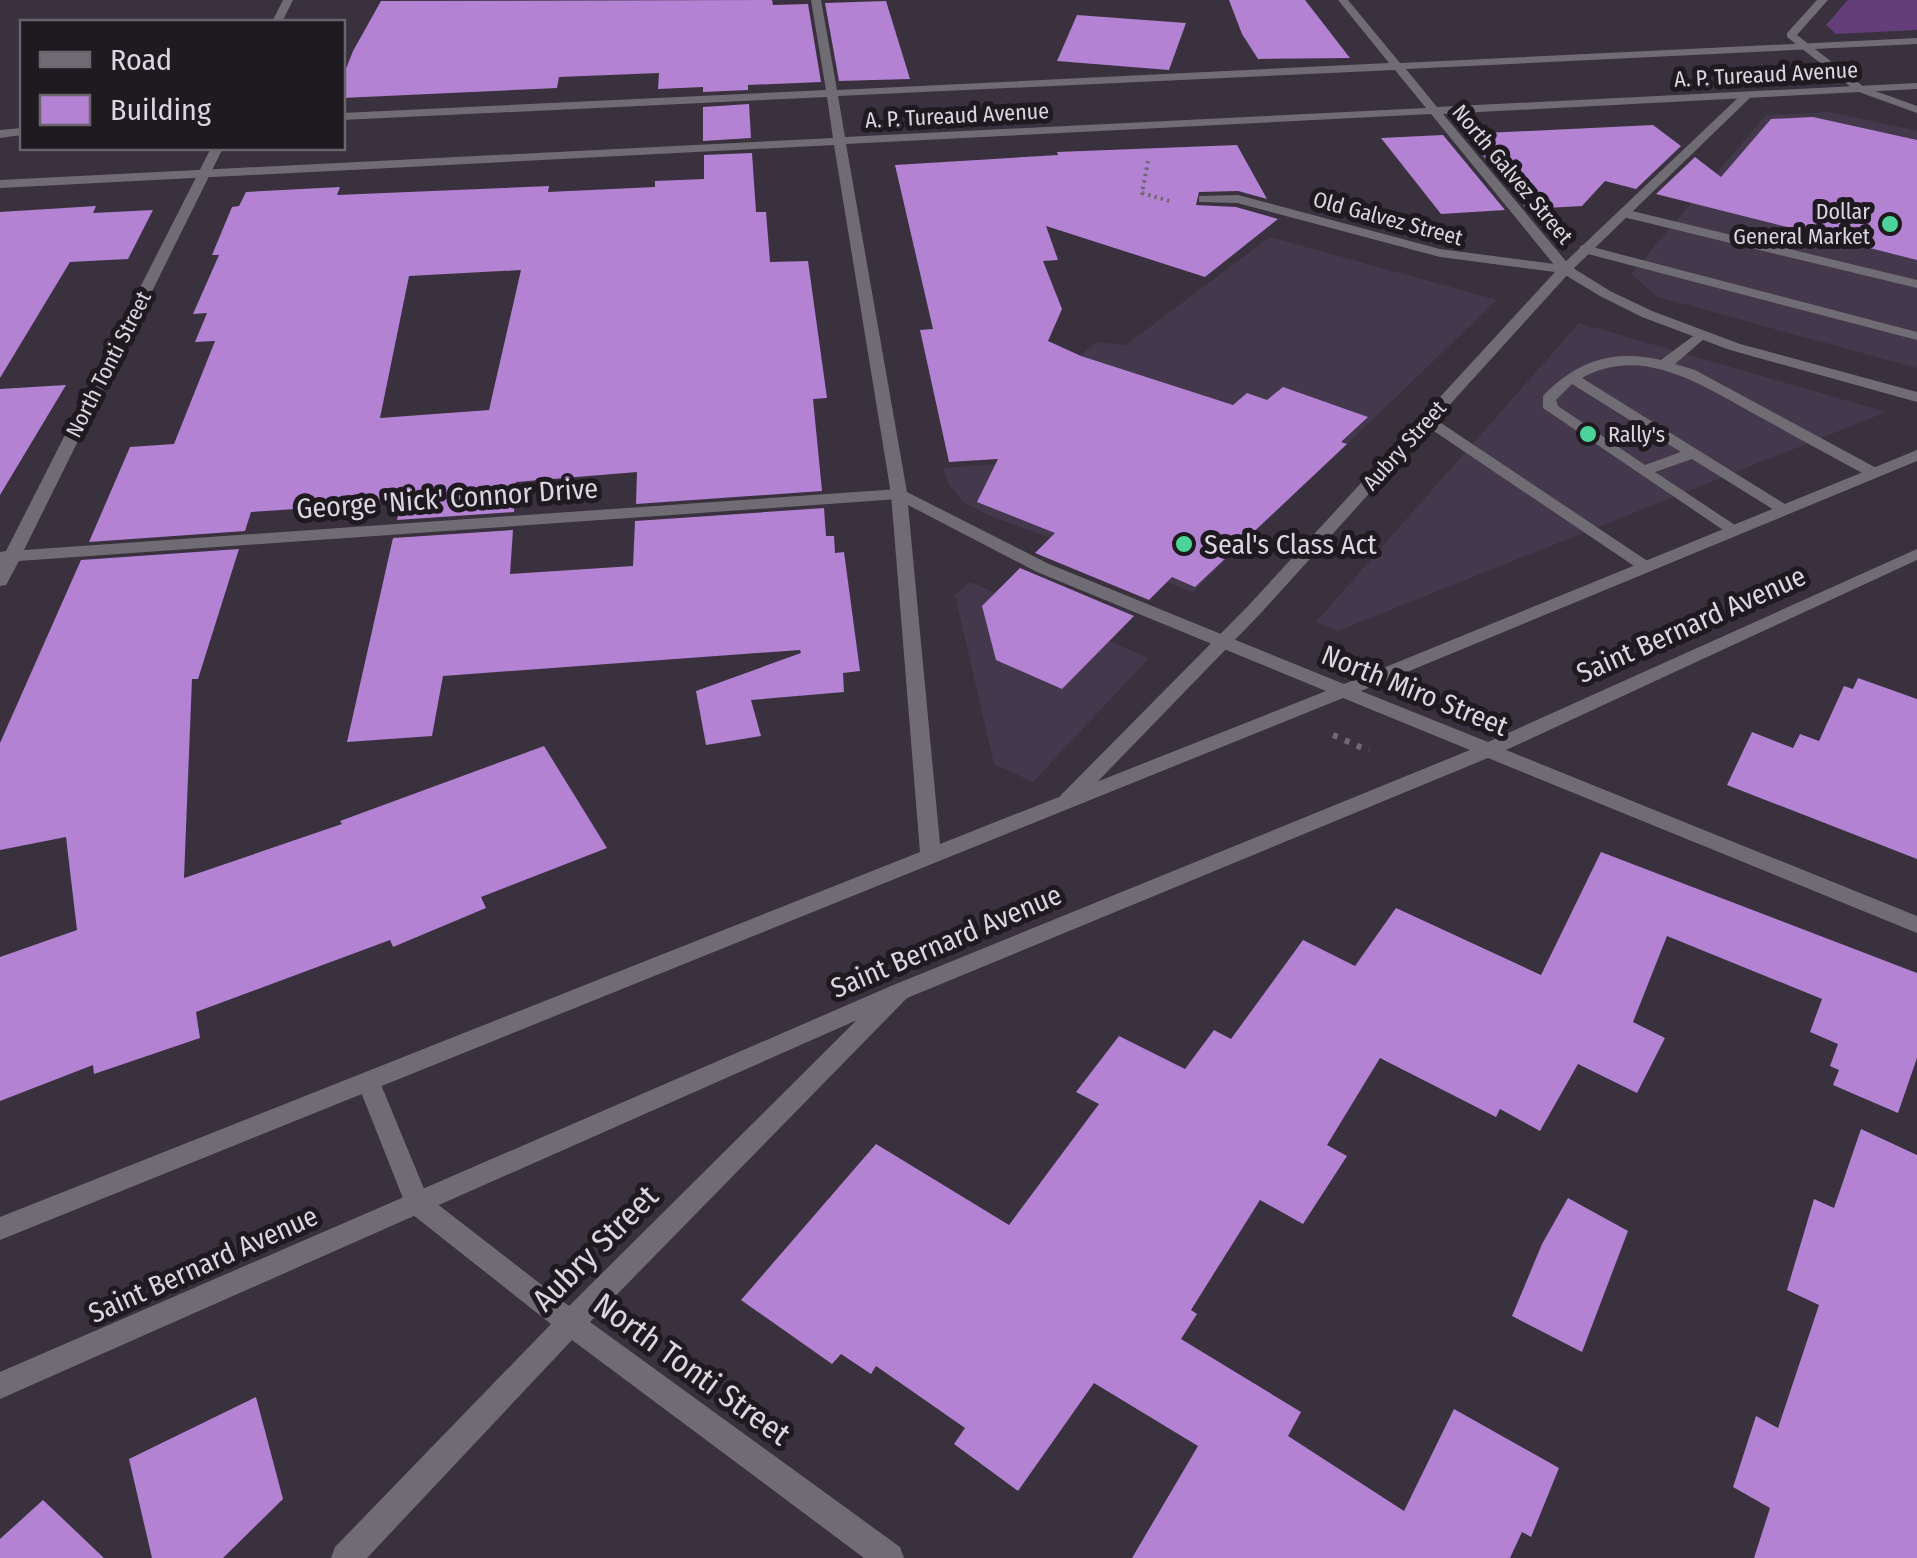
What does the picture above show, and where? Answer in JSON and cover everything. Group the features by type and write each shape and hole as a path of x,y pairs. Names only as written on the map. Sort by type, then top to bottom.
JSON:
{"street":[{"path":"816,0 899,494 931,856"},
{"name":"North Galvez Street","path":"1343,0 1565,269 1606,298 1700,335 1917,397"},
{"path":"1823,0 1792,35 1860,89 1917,110"},
{"name":"A. P. Tureaud Avenue","path":"345,117 1917,41"},
{"name":"A. P. Tureaud Avenue","path":"0,184 1917,86"},
{"name":"Aubry Street","path":"1068,800 1224,642 1565,269 1746,95"},
{"name":"North Tonti Street","path":"0,581 6,557 215,150"},
{"name":"Old Galvez Street","path":"1203,200 1238,199 1461,258 1565,269"},
{"path":"1624,212 1917,284"},
{"path":"1585,249 1917,336"},
{"path":"1666,364 1700,335"},
{"path":"1732,531 1550,408 1548,399 1570,377 1615,358 1666,364 1690,373 1874,473"},
{"path":"1570,377 1785,509"},
{"path":"1427,420 1646,566"},
{"path":"1643,471 1691,454"},
{"path":"0,1230 1917,455"},
{"name":"George 'Nick' Connor Drive","path":"6,557 899,494"},
{"name":"North Miro Street","path":"899,494 1043,568 1917,925"},
{"name":"Saint Bernard Avenue","path":"0,1386 898,992 1488,750 1917,554"},
{"name":"Aubry Street","path":"346,1558 570,1323 898,992"},
{"path":"369,1082 417,1203"},
{"name":"North Tonti Street","path":"417,1203 570,1323 888,1558"}],"path":[{"path":"1156,125 1142,194 1172,202 1203,200"},
{"path":"1328,732 1369,750"}],"shaded area":[{"path":"1848,0 1917,0 1917,30 1836,34 1826,25"},
{"path":"1830,112 1917,131 1917,368 1658,297 1631,274 1766,115"},
{"path":"1270,237 1497,300 1193,592 963,502 948,483 943,468 1059,460 1048,383 1096,342 1126,345"},
{"path":"1579,323 1886,412 1338,631 1316,622"},
{"path":"970,582 1149,658 1033,782 994,764 955,595"}],"building":[{"path":"772,0 773,5 808,4 821,82 748,85 748,90 703,92 703,87 658,89 659,73 559,77 557,88 345,98 345,71 381,1"},
{"path":"1229,0 1305,0 1350,58 1258,59 1242,34"},
{"path":"886,1 910,79 839,81 825,3"},
{"path":"1077,15 1186,23 1169,70 1057,61"},
{"path":"749,104 751,138 703,141 703,107"},
{"path":"1813,117 1917,140 1917,260 1656,194 1695,157 1721,177 1771,119"},
{"path":"1653,125 1681,146 1636,189 1605,181 1582,206 1527,209 1465,134"},
{"path":"1443,135 1505,210 1441,214 1381,138"},
{"path":"1237,145 1267,199 1238,191 1199,192 1196,205 1236,207 1278,219 1205,277 1046,226 1058,260 1043,261 1062,309 1048,341 1081,356 1233,405 1247,393 1267,400 1283,387 1368,417 1341,442 1347,444 1195,587 1172,577 1149,600 1035,553 1055,533 977,502 998,459 949,462 920,330 933,329 895,165 1058,155 1057,152"},
{"path":"752,153 756,212 766,212 770,262 808,261 827,398 813,399 822,491 636,504 637,472 516,482 514,512 397,520 401,502 251,512 245,531 89,542 130,447 174,444 215,341 195,342 207,313 193,314 219,255 212,255 232,207 239,206 246,192 340,187 337,195 549,186 548,192 655,187 655,181 704,179 704,155","holes":["521,270 489,410 380,418 409,276"]},
{"path":"96,206 93,213 153,210 128,259 70,262 0,378 0,212"},
{"path":"66,385 0,495 0,389"},
{"path":"824,508 826,536 834,536 835,553 844,552 860,671 843,673 844,692 751,700 761,736 706,745 696,691 801,653 800,650 443,676 432,736 347,742 393,538 513,530 510,574 633,566 635,521"},
{"path":"239,549 198,679 192,679 184,878 342,824 340,821 544,746 607,848 481,897 486,908 393,947 390,940 196,1012 200,1038 94,1074 93,1065 0,1101 0,957 77,930 66,837 0,850 0,743 81,560"},
{"path":"1020,568 1134,616 1062,689 996,660 982,606"},
{"path":"1858,678 1917,699 1917,859 1727,785 1752,732 1793,748 1800,734 1819,741 1844,686 1853,689"},
{"path":"1601,852 1917,973 1917,1058 1898,1113 1833,1085 1839,1070 1830,1066 1838,1044 1810,1032 1822,999 1667,936 1633,1022 1665,1038 1637,1093 1578,1064 1540,1131 1500,1109 1496,1117 1380,1058 1327,1145 1347,1156 1303,1224 1260,1200 1191,1310 1197,1314 1181,1339 1301,1412 1288,1436 1404,1511 1454,1409 1559,1468 1531,1537 1522,1532 1510,1558 1132,1558 1198,1446 1094,1383 1018,1491 954,1444 965,1428 876,1366 871,1374 841,1354 832,1364 741,1300 876,1144 1009,1225 1099,1104 1076,1092 1119,1036 1185,1069 1214,1030 1231,1039 1303,940 1355,966 1396,908 1541,975"},
{"path":"1861,1129 1917,1155 1917,1558 1754,1558 1770,1508 1733,1487 1756,1416 1778,1428 1819,1305 1787,1290 1814,1199 1834,1208"},
{"path":"1568,1198 1628,1231 1582,1352 1512,1316 1542,1244"},
{"path":"256,1397 283,1499 223,1558 152,1558 129,1459"},
{"path":"43,1500 104,1558 0,1558 0,1539"}],"place":[{"name":"Dollar General Market","path":"1890,224"},
{"name":"Rally's","path":"1588,434"},
{"name":"Seal's Class Act","path":"1184,544"}]}
